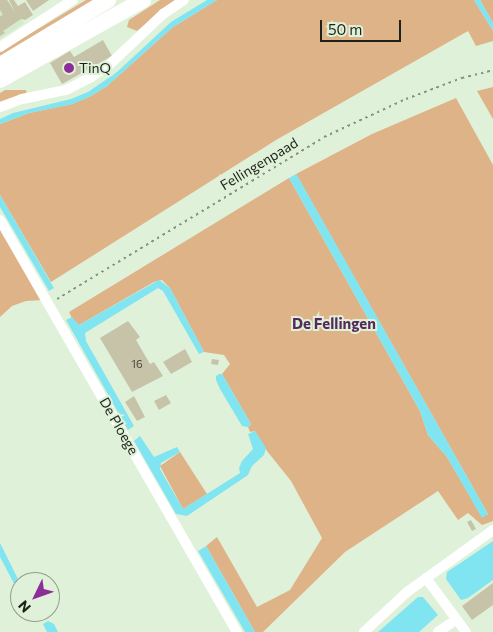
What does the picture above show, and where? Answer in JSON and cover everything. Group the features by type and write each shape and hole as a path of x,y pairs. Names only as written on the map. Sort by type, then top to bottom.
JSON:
{"main road":[{"path":"0,65 108,0"},
{"path":"0,80 143,0"}],"street":[{"path":"0,47 73,0"},
{"path":"0,107 22,99 66,90 91,77 108,66 159,18 184,0"},
{"name":"De Ploege","path":"0,220 237,632"},
{"path":"364,632 407,592 493,530"},
{"path":"426,578 466,632"},
{"path":"438,632 456,620"}],"path":[{"name":"Fellingenpaad","path":"48,304 324,137 406,98 462,78 493,70"}],"shaded area":[{"path":"0,0 9,0 24,23 0,39"},
{"path":"86,0 97,0 0,58 0,52"},
{"path":"160,0 177,0 137,31 127,27 129,20"},
{"path":"217,0 474,0 493,31 493,41 476,46 468,31 276,140 51,282 0,195 0,124 29,113 72,104 91,96 107,86 173,27"},
{"path":"480,0 493,0 493,23"},
{"path":"493,87 493,119 477,91"},
{"path":"5,90 26,90 27,95 0,103 0,93"},
{"path":"456,98 493,165 493,521 482,525 468,513 458,520 438,491 345,552 263,632 255,632 206,546 217,537 257,607 290,590 322,538 291,481 267,451 255,431 250,432 248,427 251,424 222,374 230,364 224,355 204,352 170,288 162,280 154,282 79,325 74,322 69,312 289,178 420,411 428,435 447,457 482,517 488,514 296,174 372,134"},
{"path":"0,225 43,300 26,301 12,306 0,317"},
{"path":"180,452 207,494 183,509 160,466"}],"water":[{"path":"207,0 217,0 173,27 107,86 91,96 73,104 29,113 0,124 0,119 13,113 71,99 88,92 117,72 171,22"},
{"path":"474,0 480,0 493,23 493,31"},
{"path":"296,174 488,514 482,518 447,457 428,435 420,411 289,178"},
{"path":"0,195 54,288 49,291 0,207"},
{"path":"159,280 170,288 204,352 199,354 163,291 158,288 85,333 86,341 134,426 128,430 66,320 72,317 79,325"},
{"path":"222,374 251,424 248,427 242,426 220,389 216,380 216,376"},
{"path":"255,431 266,448 264,455 252,466 248,475 187,516 176,514 134,441 140,436 154,457 177,447 180,452 161,463 160,469 183,509 240,473 239,468 242,461 253,449 248,434"},
{"path":"493,541 493,580 468,598 461,600 446,579 447,572"},
{"path":"0,543 14,572 10,572 10,576 0,557"},
{"path":"206,546 255,632 245,632 198,551"},
{"path":"418,597 423,597 438,615 419,632 378,632"},
{"path":"50,622 54,624 58,632 47,632 43,624"}],"building":[{"path":"0,0 7,0 15,12 9,0 14,0 18,6 25,2 33,15 25,20 21,19 3,31 5,33 0,36 0,16 3,15 0,10"},
{"path":"26,0 49,0 33,11"},
{"path":"103,40 112,56 62,84 50,63 70,51 74,57"},
{"path":"128,321 140,337 136,340 150,364 154,362 163,376 132,392 100,338"},
{"path":"185,349 192,362 171,374 163,362"},
{"path":"212,359 219,360 218,365 211,364"},
{"path":"166,395 171,403 159,410 154,401"},
{"path":"134,396 145,417 137,421 125,402"},
{"path":"471,520 476,529 472,531 467,522"},
{"path":"493,583 493,605 472,620 462,606"}],"place":[{"name":"TinQ","path":"69,68"}],"district":[{"name":"De Fellingen","path":"334,324"}]}
